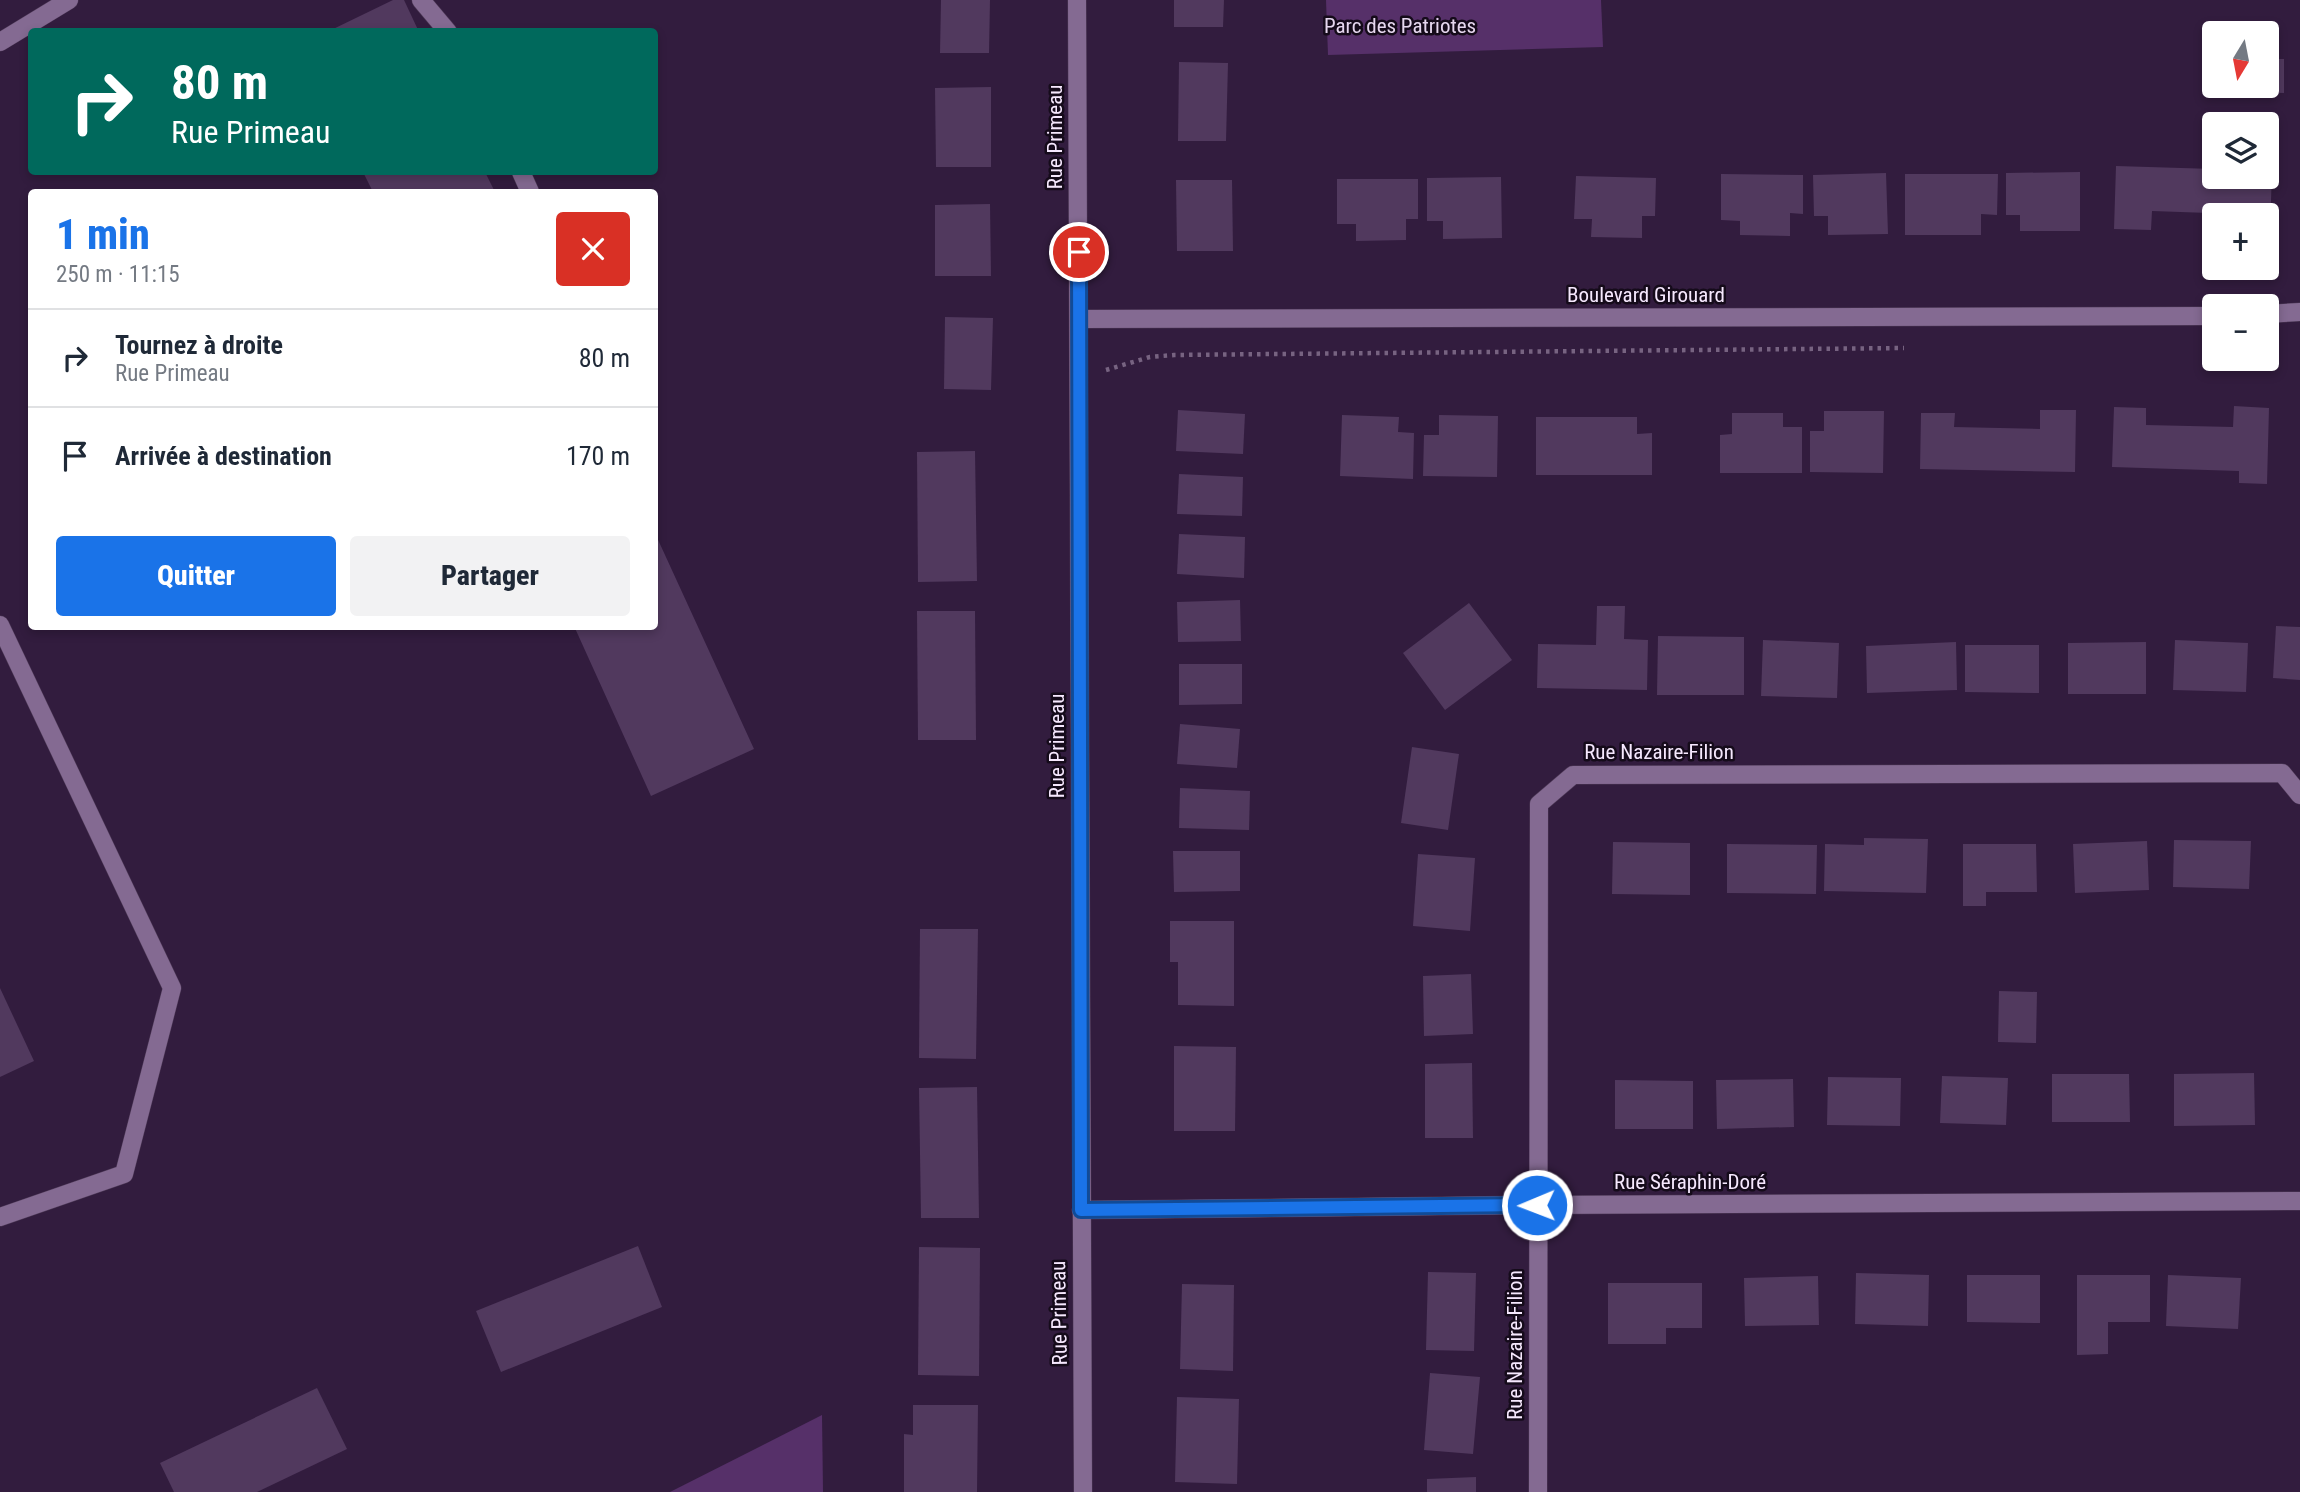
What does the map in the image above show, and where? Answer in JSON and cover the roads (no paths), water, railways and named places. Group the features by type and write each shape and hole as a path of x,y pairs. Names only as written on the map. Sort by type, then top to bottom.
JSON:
{"street":[{"path":"0,42 69,0"},
{"path":"421,0 445,28"},
{"name":"Rue Primeau","path":"1077,0 1083,1492"},
{"path":"2279,313 2300,312"},
{"name":"Boulevard Girouard","path":"1079,319 2202,316"},
{"path":"0,625 172,988 124,1174 0,1217"},
{"name":"Rue Nazaire-Filion","path":"1538,1492 1539,804 1573,775 2282,773 2300,795"},
{"name":"Rue Séraphin-Doré","path":"1081,1210 2300,1201"}],"park label":[{"name":"Parc des Patriotes","path":"1400,26"}]}
